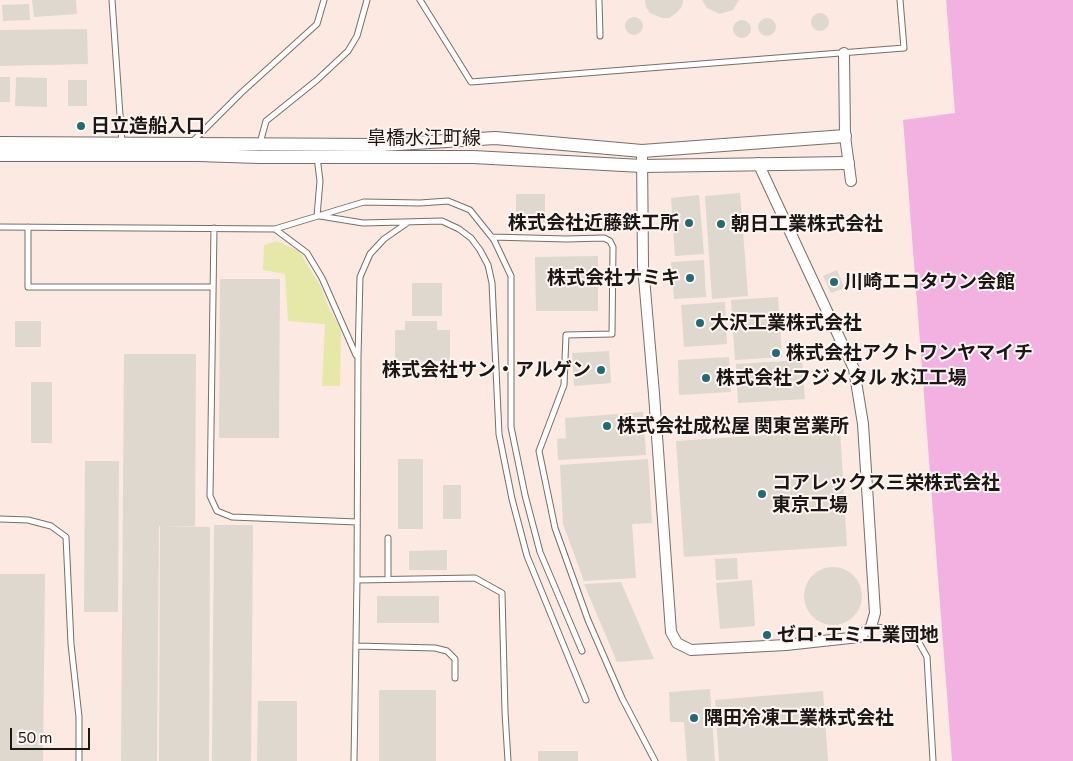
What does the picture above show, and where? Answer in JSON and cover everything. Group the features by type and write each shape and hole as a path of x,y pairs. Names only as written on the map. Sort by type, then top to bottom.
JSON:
{"street":[{"path":"844,53 845,136 851,181"},
{"name":"皐橋水江町線","path":"0,155 190,144 382,145 494,138 642,150 845,136"},
{"name":"皐橋水江町線","path":"0,143 317,157 473,157 642,166 848,163"},
{"path":"642,150 643,266 671,632 677,644 691,650 786,645 859,637 871,627 875,613 863,424 854,369 758,163"}],"lane":[{"path":"112,0 122,149"},
{"path":"190,144 241,93 317,24 324,0"},
{"path":"260,144 266,122 317,80 348,51 357,36 367,0"},
{"path":"420,0 471,82 904,48 900,0"},
{"path":"599,0 600,36"},
{"path":"317,216 320,181 317,157 319,144"},
{"path":"0,227 274,229 364,202 420,203 448,201 470,210 492,237 511,276 511,427 525,495 540,552 582,651"},
{"path":"317,216 363,222 442,222 459,229 471,238 488,264 492,283 499,434 512,499 527,556 586,700"},
{"path":"354,761 360,277 370,254 384,239 408,222"},
{"path":"28,227 28,287 213,287"},
{"path":"214,228 210,496 217,511 232,517 357,522"},
{"path":"274,229 307,253 322,278 358,358"},
{"path":"492,237 604,238 610,241 613,247 612,334 566,335 564,386 539,451 554,528 588,620 622,698 655,761"},
{"path":"0,519 28,520 51,526 66,537 71,644 79,717 79,761"},
{"path":"388,538 388,579"},
{"path":"357,580 475,578 502,593 504,712 508,761"},
{"path":"871,627 899,629 905,632 917,639 927,657 933,761"},
{"path":"356,646 435,648 447,651 455,659 455,678"}],"shaded area":[{"path":"0,0 946,0 955,114 903,120 952,761 0,761"},
{"path":"946,0 1073,0 1073,761 952,761 903,120 955,113"}],"green space":[{"path":"277,241 299,251 321,287 327,304 341,330 340,386 322,386 325,324 288,321 285,274 263,270 264,245"}],"building":[{"path":"32,0 76,0 77,14 34,17"},
{"path":"645,0 683,0 683,2 681,8 675,14 669,18 662,18 650,13 646,7"},
{"path":"702,0 739,0 733,10 720,14 707,8"},
{"path":"29,4 30,20 3,21 2,5"},
{"path":"820,13 826,16 829,22 826,28 820,31 814,28 811,22 814,16"},
{"path":"634,17 640,20 643,26 640,32 634,35 628,32 625,26 628,20"},
{"path":"767,18 773,21 776,27 773,33 767,36 761,33 758,27 761,21"},
{"path":"742,20 748,23 751,29 748,35 742,38 736,35 733,29 736,23"},
{"path":"87,29 88,64 0,66 0,30"},
{"path":"0,77 10,77 10,102 0,102"},
{"path":"16,77 47,78 47,107 15,106"},
{"path":"68,80 87,80 87,106 68,106"},
{"path":"740,193 748,296 712,299 705,196"},
{"path":"516,194 545,194 545,223 516,223"},
{"path":"699,195 704,254 675,256 671,198"},
{"path":"598,256 598,311 536,311 535,257"},
{"path":"704,260 706,297 674,299 671,262"},
{"name":"川崎エコタウン会館","path":"837,270 844,288 831,293 823,276"},
{"path":"220,279 280,279 279,438 219,438"},
{"path":"412,283 442,283 442,316 412,316"},
{"path":"778,297 782,357 735,360 731,300"},
{"path":"725,302 727,344 684,347 681,305"},
{"path":"15,321 41,321 41,347 15,347"},
{"path":"405,321 437,321 437,330 450,330 450,361 395,362 395,330 405,330"},
{"path":"609,351 611,383 574,386 572,353"},
{"path":"124,354 196,354 195,526 159,526 157,761 121,761"},
{"path":"729,357 731,392 679,395 678,360"},
{"path":"802,360 805,399 738,403 736,364"},
{"path":"31,382 52,382 52,443 31,443"},
{"path":"643,412 646,455 558,460 557,439 566,438 565,418"},
{"name":"コアレックス三栄株式会社 東京工場","path":"840,430 847,546 684,557 676,441"},
{"path":"398,459 423,459 423,529 398,529"},
{"path":"648,459 652,523 632,524 636,578 584,581 563,524 560,465"},
{"path":"85,461 119,461 118,612 84,612"},
{"path":"443,485 461,485 461,519 443,519"},
{"path":"214,525 253,525 251,761 212,761"},
{"path":"160,526 210,527 209,761 159,761"},
{"path":"447,550 447,570 409,570 409,551"},
{"path":"737,558 738,579 716,580 715,559"},
{"path":"827,567 839,567 854,575 862,590 862,602 854,617 839,625 827,625 812,617 804,602 804,590 812,575"},
{"path":"0,574 45,574 43,761 0,761"},
{"path":"752,580 755,626 720,629 716,583"},
{"path":"621,582 654,659 617,662 584,584"},
{"path":"377,596 439,596 439,623 377,623"},
{"path":"710,689 715,761 687,761 684,722 670,722 669,692"},
{"path":"379,690 436,690 436,761 379,761"},
{"path":"823,691 828,761 719,761 715,700"},
{"path":"258,701 297,701 297,761 257,761"},
{"path":"538,751 578,751 578,761 538,761"}],"place":[{"name":"日立造船入口","path":"81,126"},
{"name":"株式会社近藤鉄工所","path":"689,223"},
{"name":"朝日工業株式会社","path":"721,224"},
{"name":"株式会社ナミキ","path":"690,278"},
{"name":"川崎エコタウン会館","path":"834,282"},
{"name":"大沢工業株式会社","path":"700,323"},
{"name":"株式会社アクトワンヤマイチ","path":"776,353"},
{"name":"株式会社サン・アルゲン","path":"601,370"},
{"name":"株式会社フジメタル 水江工場","path":"706,378"},
{"name":"株式会社成松屋 関東営業所","path":"607,426"},
{"name":"コアレックス三栄株式会社 東京工場","path":"762,494"},
{"name":"ゼロ･エミ工業団地","path":"767,635"},
{"name":"隅田冷凍工業株式会社","path":"694,718"}]}
